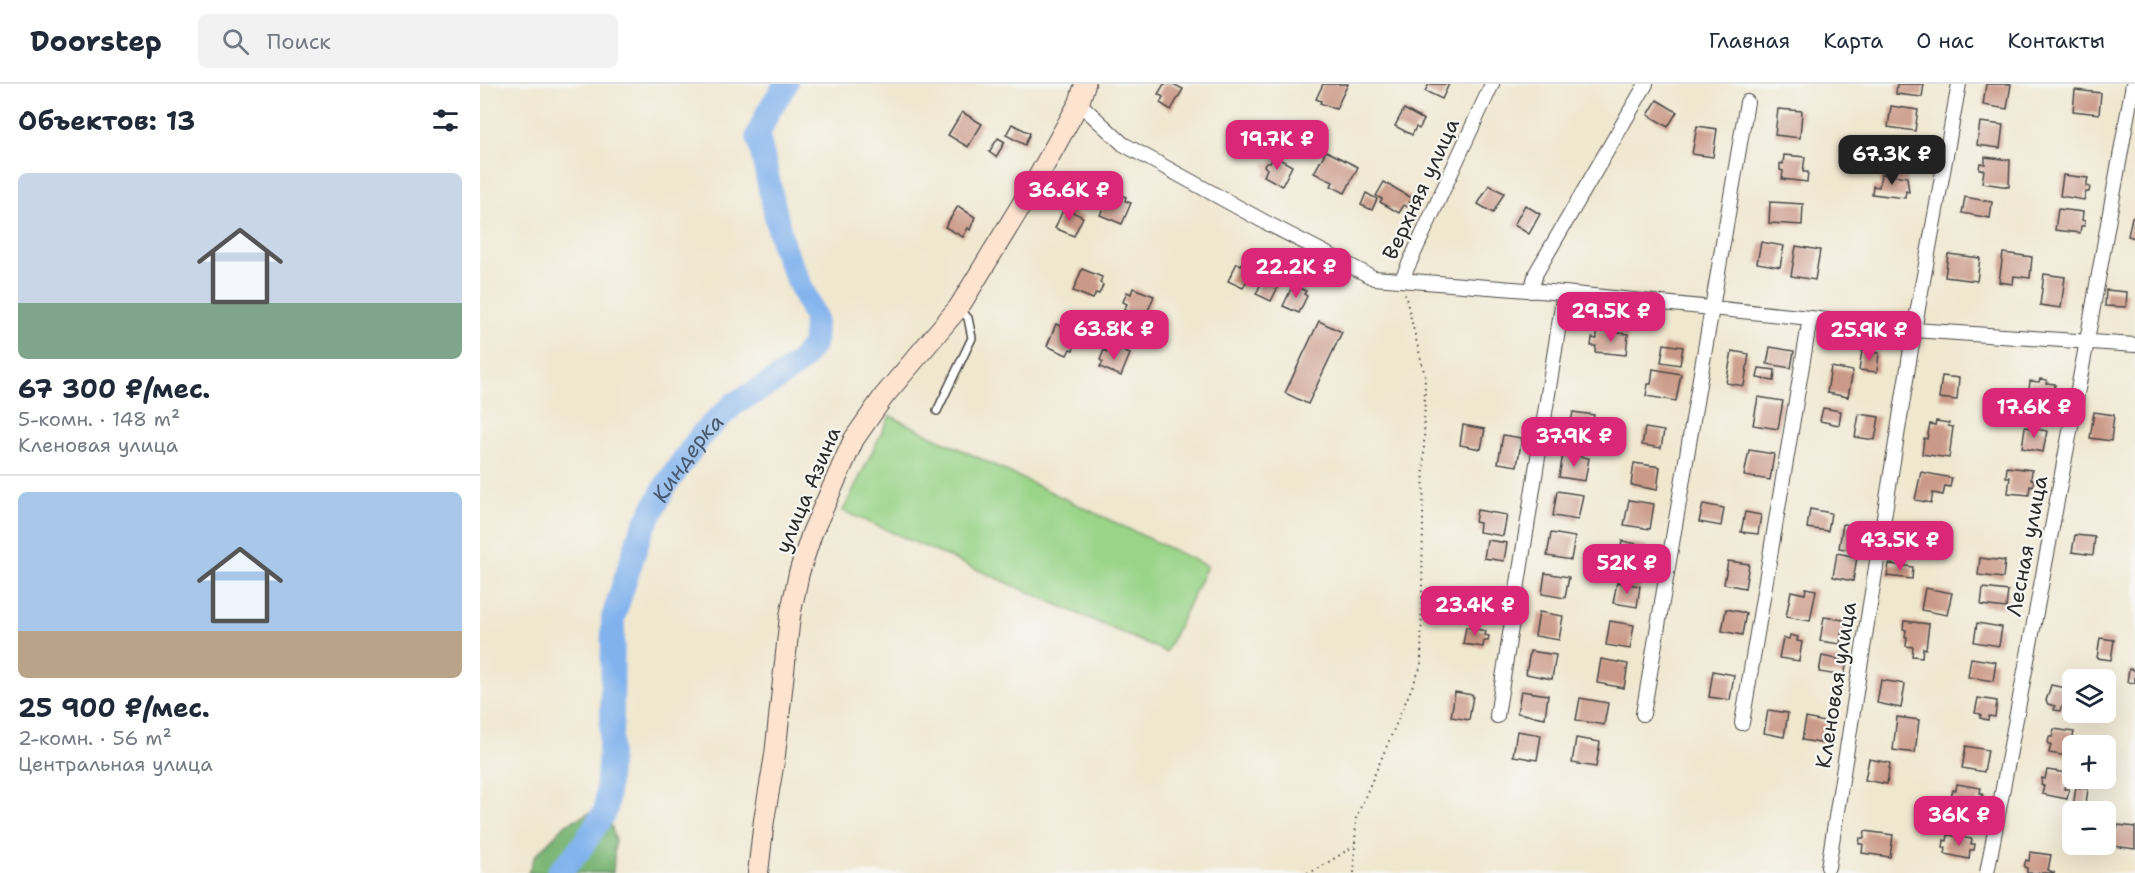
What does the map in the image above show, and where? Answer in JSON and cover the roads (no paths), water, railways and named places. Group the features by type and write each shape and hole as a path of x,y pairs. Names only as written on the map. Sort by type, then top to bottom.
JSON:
{"street":[{"name":"Верхняя улица","path":"1402,279 1492,84"},
{"path":"1531,291 1536,273 1646,84"},
{"name":"Кленовая улица","path":"1828,867 1914,330 1959,84"},
{"name":"Лесная улица","path":"1986,873 2133,84"},
{"path":"1082,93 1123,144 1263,222 1374,278 1564,293 1914,330 2135,345"},
{"name":"улица Азина","path":"758,873 775,755 790,616 799,573 812,533 854,439 884,396 959,307 1034,186 1082,93"},
{"path":"1643,714 1710,308 1747,102"},
{"path":"1497,716 1564,293"},
{"path":"1742,723 1810,318"}],"lane":[{"path":"938,411 972,338 968,318 959,307"}],"waterway":[{"name":"Киндерка","path":"558,873 578,852 606,810 612,719 613,618 640,534 666,485 702,434 734,404 776,380 800,362 814,344 815,318 783,247 758,135 768,112 786,84"}]}
